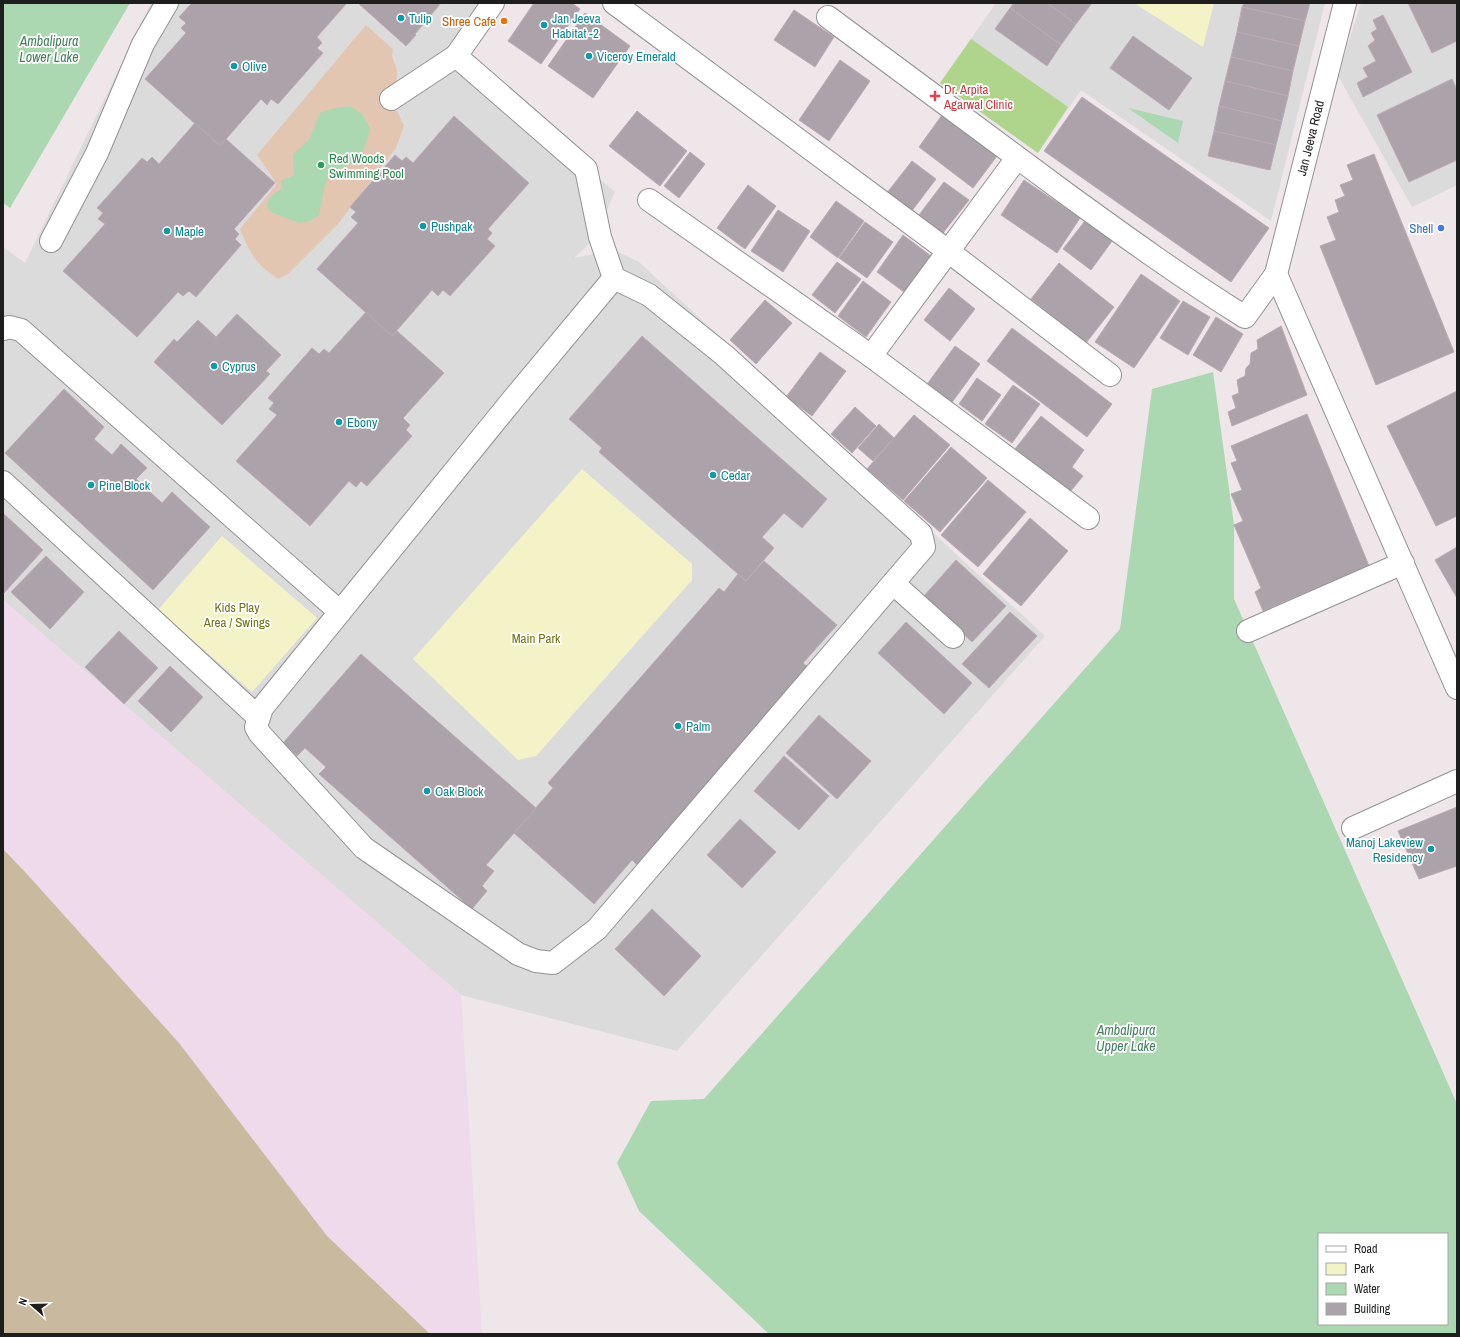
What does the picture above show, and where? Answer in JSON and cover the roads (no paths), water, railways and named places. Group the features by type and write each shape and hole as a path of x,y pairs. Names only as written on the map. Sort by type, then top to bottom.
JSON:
{"street":[{"path":"51,241 97,153 143,44 167,3"},
{"path":"391,99 456,56 493,3"},
{"path":"614,3 948,251 1110,375"},
{"name":"Jan Jeeva Road","path":"1276,274 1345,3"},
{"path":"828,17 1017,158 1159,261 1244,318 1276,274"},
{"path":"456,56 586,169 600,237 614,278 649,295 724,355 921,534 924,547 894,584 597,929 553,963 536,961 518,954 364,848 260,734 256,727 262,708 614,278"},
{"path":"871,356 1017,158"},
{"path":"649,200 871,356 1088,518"},
{"path":"1276,274 1457,688"},
{"path":"3,330 9,327 21,330 340,612"},
{"path":"3,482 258,717"},
{"path":"1248,631 1403,563"},
{"path":"894,584 953,637"},
{"path":"1353,828 1457,781"}],"water":[{"name":"Ambalipura Lower Lake","path":"3,3 130,3 10,208 3,203"},
{"name":"Red Woods Swimming Pool","path":"350,106 362,114 370,128 365,147 352,162 329,175 325,185 319,215 310,221 299,223 271,212 266,205 270,197 282,188 281,181 294,175 293,154 309,140 320,113 331,109"},
{"path":"1128,108 1183,121 1178,143"},
{"name":"Ambalipura Upper Lake","path":"1213,372 1234,525 1234,599 1457,1104 1457,1334 769,1334 639,1211 617,1163 651,1101 704,1099 1120,629 1152,389"}],"place":[{"name":"Tulip","path":"401,18"},
{"name":"Shree Cafe","path":"504,21"},
{"name":"Jan Jeeva Habitat -2","path":"544,25"},
{"name":"Viceroy Emerald","path":"589,56"},
{"name":"Olive","path":"234,66"},
{"name":"Dr. Arpita Agarwal Clinic","path":"935,96"},
{"name":"Red Woods Swimming Pool","path":"321,165"},
{"name":"Pushpak","path":"423,226"},
{"name":"Shell","path":"1441,228"},
{"name":"Maple","path":"167,231"},
{"name":"Cyprus","path":"214,366"},
{"name":"Ebony","path":"339,422"},
{"name":"Cedar","path":"713,475"},
{"name":"Pine Block","path":"91,485"},
{"name":"Palm","path":"678,726"},
{"name":"Oak Block","path":"427,791"},
{"name":"Manoj Lakeview Residency","path":"1431,849"}],"park label":[{"name":"Kids Play Area / Swings","path":"237,614"},
{"name":"Main Park","path":"536,638"}]}
